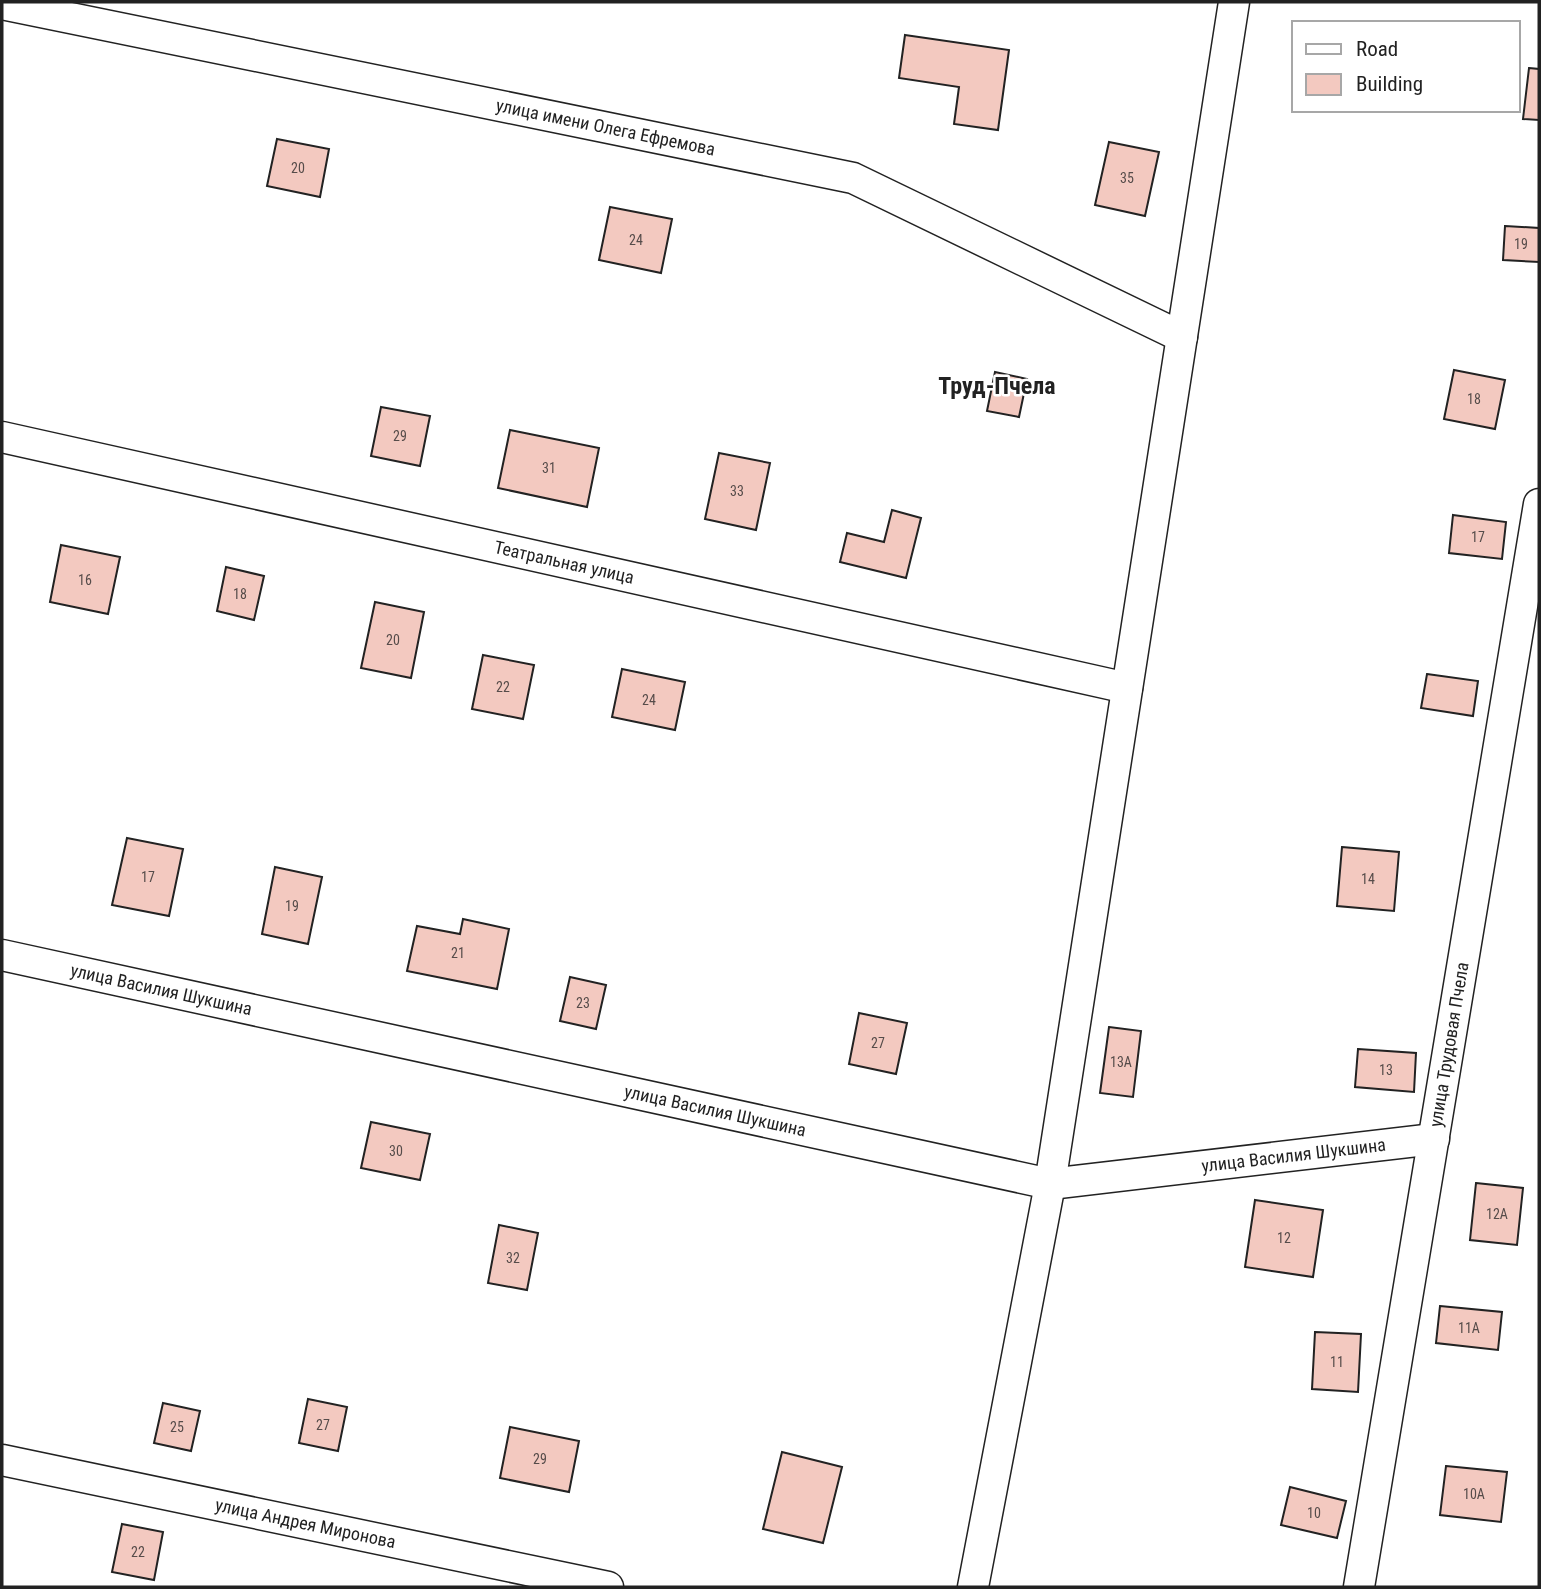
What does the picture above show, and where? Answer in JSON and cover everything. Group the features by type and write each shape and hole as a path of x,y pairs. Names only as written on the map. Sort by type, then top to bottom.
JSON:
{"street":[{"path":"973,1587 1050,1184 1234,2"},
{"name":"улица имени Олега Ефремова","path":"2,4 853,178 1182,338"},
{"name":"Театральная улица","path":"2,438 1128,688"},
{"name":"улица Трудовая Пчела","path":"1359,1587 1539,503"},
{"name":"улица Василия Шукшина","path":"2,955 1050,1184 1434,1139"},
{"name":"улица Андрея Миронова","path":"2,1460 608,1587"}],"building":[{"path":"905,35 1009,50 998,130 954,124 959,87 899,78"},
{"path":"1529,68 1539,69 1539,120 1523,119"},
{"path":"277,139 329,149 320,197 267,186"},
{"path":"1109,142 1159,152 1145,216 1095,205"},
{"path":"610,207 672,219 661,273 599,260"},
{"path":"1505,226 1539,228 1539,262 1503,260"},
{"path":"1454,370 1505,380 1495,429 1444,419"},
{"path":"995,372 1027,379 1019,417 987,411"},
{"path":"381,407 430,416 420,466 371,456"},
{"path":"510,430 599,448 587,507 498,488"},
{"path":"719,453 770,463 756,530 705,519"},
{"path":"892,510 921,518 906,578 840,562 847,533 884,542"},
{"path":"1453,515 1506,522 1502,559 1449,553"},
{"path":"61,545 120,557 108,614 50,602"},
{"path":"226,567 264,576 254,620 217,611"},
{"path":"375,602 424,612 411,678 361,668"},
{"path":"483,655 534,665 523,719 472,709"},
{"path":"622,669 685,682 675,730 612,717"},
{"path":"1427,674 1478,681 1473,716 1421,708"},
{"path":"127,838 183,849 169,916 112,905"},
{"path":"1342,847 1399,852 1394,911 1337,906"},
{"path":"275,867 322,877 308,944 262,934"},
{"path":"463,919 509,929 497,989 407,971 417,926 460,934"},
{"path":"570,977 606,985 596,1029 560,1021"},
{"path":"859,1013 907,1023 896,1074 849,1064"},
{"path":"1109,1027 1141,1031 1133,1097 1100,1093"},
{"path":"1358,1049 1416,1053 1414,1092 1355,1087"},
{"path":"371,1122 430,1134 420,1180 361,1168"},
{"path":"1476,1183 1523,1188 1517,1245 1470,1240"},
{"path":"1255,1200 1323,1210 1313,1277 1245,1267"},
{"path":"499,1225 538,1233 527,1290 488,1283"},
{"path":"1440,1306 1502,1312 1498,1350 1436,1343"},
{"path":"1315,1332 1361,1334 1358,1392 1312,1389"},
{"path":"308,1399 347,1407 338,1451 299,1443"},
{"path":"163,1403 200,1411 191,1451 154,1443"},
{"path":"510,1427 579,1441 569,1492 500,1478"},
{"path":"782,1452 842,1467 823,1543 763,1529"},
{"path":"1446,1466 1507,1472 1501,1522 1440,1515"},
{"path":"1290,1487 1346,1501 1337,1538 1281,1525"},
{"path":"122,1524 163,1532 154,1580 112,1572"}],"district":[{"name":"Труд-Пчела","path":"997,386"}]}
